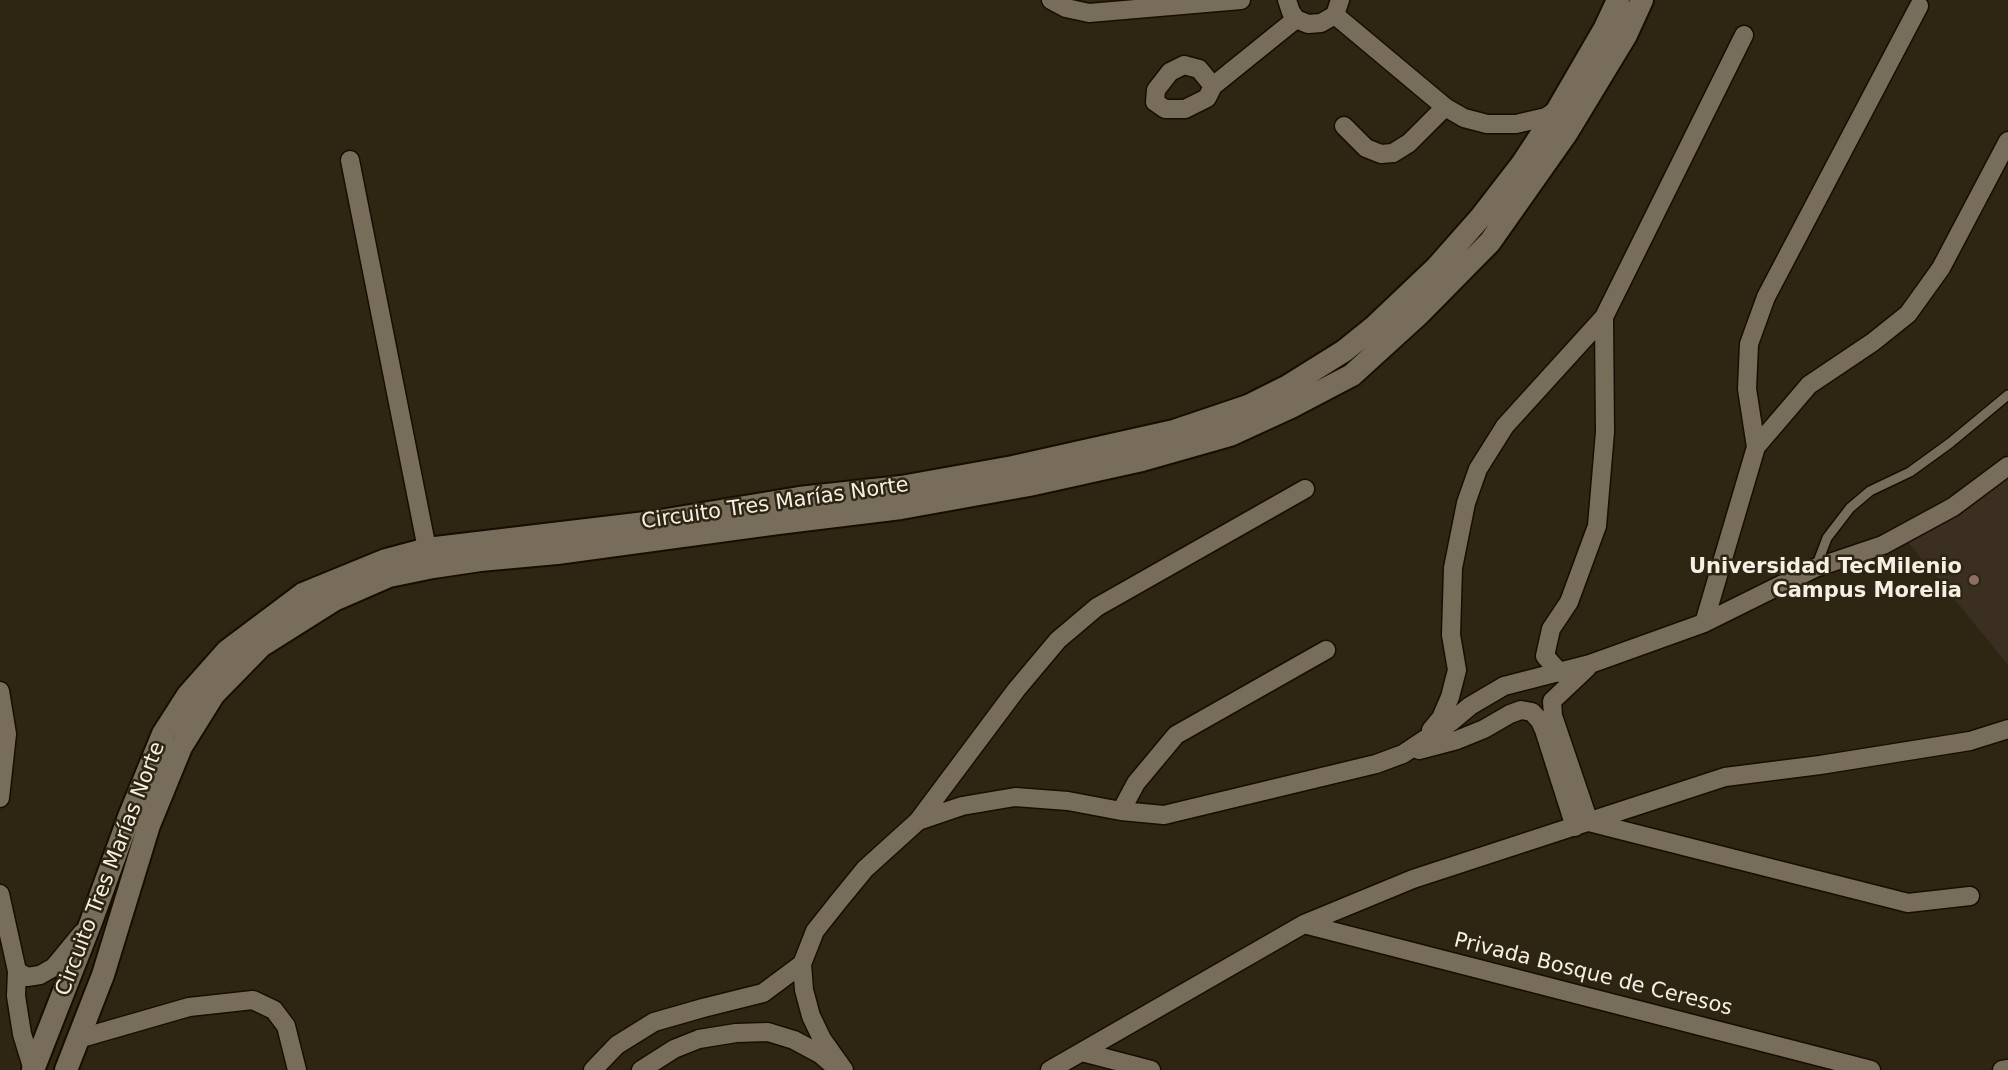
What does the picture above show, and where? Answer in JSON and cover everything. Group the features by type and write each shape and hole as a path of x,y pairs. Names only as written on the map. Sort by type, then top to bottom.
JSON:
{"street":[{"path":"1051,0 1066,8 1089,14 1241,0"},
{"path":"1287,0 1296,19 1308,24 1321,23 1338,7 1445,107 1464,118 1487,124 1516,124 1546,117 1558,109"},
{"name":"Circuito Tres Marías Norte","path":"66,1070 103,975 149,825 181,747 214,694 261,646 307,604 334,600 389,576 433,567 557,553 766,524 901,498 1014,467 1174,431 1248,406 1288,386 1344,351 1375,326 1436,268 1516,173 1558,109 1605,28 1618,0"},
{"name":"Circuito Tres Marías Norte","path":"33,1070 91,922 129,816 163,734 188,695 227,651 386,560 427,549 654,522 798,498 901,498 1029,485 1130,463 1230,435 1291,407 1352,375 1419,314 1490,242 1566,134 1626,35 1642,0"},
{"path":"1756,447 1747,389 1749,344 1766,297 1919,6"},
{"path":"1213,86 1296,19"},
{"path":"1422,742 1441,718 1450,697 1457,670 1451,635 1453,568 1466,503 1478,469 1505,426 1604,317 1744,35"},
{"path":"1344,126 1366,148 1381,154 1394,153 1409,143 1445,107"},
{"path":"1704,622 1756,447 1809,385 1873,342 1908,314 1941,268 2008,141"},
{"path":"350,160 427,549"},
{"path":"1560,673 1545,656 1551,630 1569,602 1597,526 1605,432 1604,317"},
{"path":"1403,754 1470,706 1504,686 1590,664 1704,622 1815,568 1883,545 1953,507 2008,466"},
{"path":"842,1070 822,1039 811,1016 804,990 802,964 815,931 865,869 918,821 1016,690 1058,640 1097,607 1305,489"},
{"path":"1121,811 1136,783 1176,735 1326,650"},
{"path":"1582,824 1553,716 1552,701 1590,664"},
{"path":"0,691 7,734 0,798"},
{"path":"918,821 962,806 1015,797 1068,801 1121,811 1164,815 1376,764 1403,754 1457,740 1521,710 1532,712 1544,730 1582,824"},
{"path":"1050,1070 1304,924 1413,879 1725,777 1820,765 1970,741 2008,729"},
{"path":"1582,824 1908,903 1970,896"},
{"path":"0,894 17,971 16,996 22,1034 33,1070"},
{"path":"17,971 27,977 40,975 54,967 91,922"},
{"name":"Privada Bosque de Ceresos","path":"1304,924 1871,1070"},
{"path":"593,1070 617,1044 654,1022 763,993 802,964"},
{"path":"78,1039 189,1007 253,1000 274,1010 286,1026 297,1070"},
{"path":"641,1070 674,1049 699,1039 736,1033 768,1032 794,1040 820,1054 842,1070"},
{"path":"1082,1052 1151,1070"},
{"path":"2002,1070 2008,1069"}],"lane":[{"path":"1815,568 1827,538 1850,508 1870,491 1910,472 2008,394"}],"shaded area":[{"name":"Universidad TecMilenio Campus Morelia","path":"2008,478 2008,665 1908,542 1966,510"}],"place":[{"name":"Universidad TecMilenio Campus Morelia","path":"1974,580"}]}
